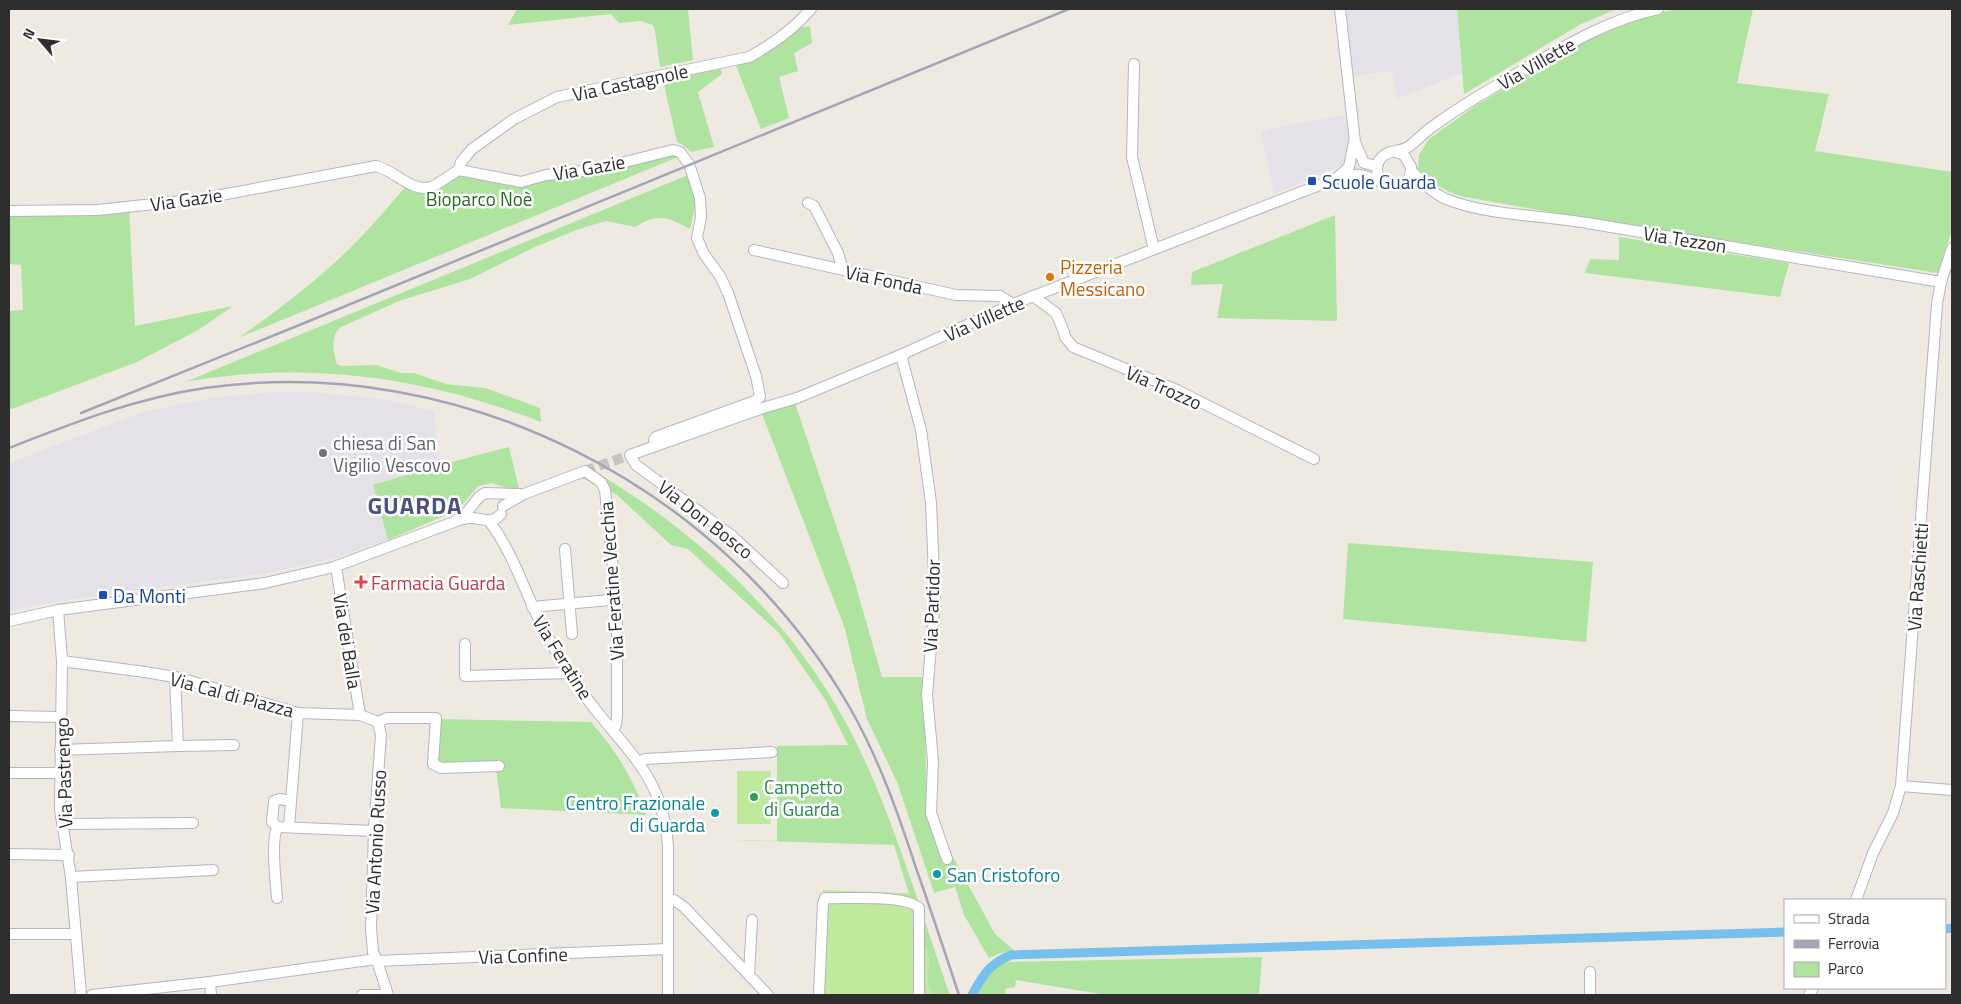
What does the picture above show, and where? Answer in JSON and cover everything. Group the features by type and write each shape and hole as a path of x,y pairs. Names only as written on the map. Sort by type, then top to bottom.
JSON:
{"street":[{"name":"Via Castagnole","path":"459,170 461,162 472,149 514,119 557,97 749,57 786,34 811,9"},
{"path":"1336,178 1349,167 1354,141 1340,9"},
{"name":"Via Villette","path":"630,456 763,408 797,398 905,353 1013,304 1357,169 1377,167 1380,159 1406,148 1433,126 1570,43 1604,26 1636,14 1658,9"},
{"path":"1134,64 1132,157 1154,249"},
{"name":"Via Villette","path":"1336,178 1361,175 1393,186 1399,185 1407,180 1410,167 1424,135"},
{"path":"1354,141 1370,158 1391,153 1404,155 1410,167"},
{"path":"1354,141 1364,162 1377,167 1378,174 1383,182"},
{"name":"Via Gazie","path":"9,211 98,210 200,199 376,166 384,168 420,188 430,188 459,170 521,182 546,175 593,170 672,150 685,157 689,164 700,198 701,217 697,238 704,254 720,276 728,293 756,376 760,397 755,401 656,437 654,440 657,445"},
{"name":"Via Tezzon","path":"1410,167 1432,190 1446,199 1486,210 1564,219 1941,282"},
{"name":"Via Tezzon","path":"1399,185 1411,184 1432,190"},
{"path":"808,203 814,206 838,253 843,270"},
{"name":"Via Raschietti","path":"1856,899 1873,853 1894,813 1901,786 1937,304 1941,282 1952,248"},
{"name":"Via Fonda","path":"754,250 956,295 1000,296 1013,304"},
{"name":"Via Trozzo","path":"1034,296 1056,313 1065,337 1073,348 1177,390 1314,459"},
{"name":"Via Partidor","path":"905,353 902,359 922,430 931,503 935,599 927,695 933,761 930,813 947,859"},
{"name":"Via Don Bosco","path":"630,456 636,465 731,535 783,583"},
{"name":"Via Feratine Vecchia","path":"524,494 585,471 601,482 605,490 615,582 618,631 616,722 612,729"},
{"path":"454,522 467,512 484,493 524,494"},
{"path":"494,494 500,498 502,510"},
{"path":"9,620 58,610 265,583 336,567 454,522 469,518 485,520 497,518 502,510 524,494"},
{"path":"476,501 476,512 485,520"},
{"name":"Via Feratine","path":"502,510 504,542"},
{"name":"Via Feratine","path":"485,520 504,542 532,607 569,673 594,709 639,762 653,786 666,823 668,846 668,995"},
{"path":"565,549 572,634"},
{"name":"Via dei Balla","path":"336,567 360,715"},
{"path":"532,607 610,600"},
{"name":"Via Pastrengo","path":"58,610 62,661 60,717 62,824 72,877 81,995"},
{"path":"465,644 465,676 569,673"},
{"name":"Via Cal di Piazza","path":"62,661 175,678 298,713 360,715 378,722"},
{"path":"175,678 178,746"},
{"path":"284,827 290,801 298,713"},
{"path":"9,716 60,717"},
{"path":"378,722 387,718 436,718 433,764 441,768 500,766"},
{"name":"Via Antonio Russo","path":"378,722 381,735 374,831 371,928 373,952 387,995"},
{"path":"60,750 234,746"},
{"path":"639,762 645,759 772,752"},
{"path":"9,773 61,773"},
{"path":"1901,786 1952,790"},
{"path":"290,801 280,799 274,801 272,822 284,827 374,831"},
{"path":"62,824 193,823"},
{"path":"277,898 274,842 276,831 284,827"},
{"path":"9,854 69,855"},
{"path":"72,877 213,870"},
{"path":"819,995 823,903 825,898 897,899 910,902 919,908 919,995"},
{"path":"668,899 684,907 768,995"},
{"path":"748,975 752,920"},
{"path":"9,934 76,934"},
{"name":"Via Confine","path":"92,995 377,960 668,950"},
{"path":"1590,972 1590,995"},
{"path":"210,982 211,995"},
{"path":"362,995 387,995"}],"shaded area":[{"path":"1344,9 1457,9 1462,73 1397,99 1393,71 1353,76"},
{"path":"1346,115 1353,161 1274,194 1261,133 1273,128"},
{"path":"276,392 311,392 382,399 434,411 440,465 373,485 388,540 339,557 268,573 60,601 9,611 9,463 148,411 210,398"}],"green space":[{"path":"517,9 688,9 693,60 660,67 653,25 640,21 619,23 611,14 508,25"},
{"path":"1457,9 1617,9 1581,24 1464,94"},
{"path":"1679,9 1753,9 1737,83 1829,94 1815,151 1952,172 1952,230 1938,273 1601,221 1465,197 1440,187 1418,169 1419,155 1429,139 1475,106 1589,38 1617,25 1648,15"},
{"path":"810,26 812,43 794,53 798,71 779,77 789,118 761,129 735,63 799,28"},
{"path":"720,66 722,74 698,92 714,147 691,152 677,142 663,80"},
{"name":"Bioparco Noè","path":"675,155 678,157 238,338 285,304 329,268 364,234 408,184 416,189 457,173 512,183"},
{"path":"688,175 696,202 690,229 668,219 657,218 635,227 606,221 579,229 535,247 470,279 399,301 341,327 335,335 334,349 337,364 342,366 376,365 401,373 414,373 446,384 485,388 540,408 541,422 497,406 454,394 366,377 321,373 276,373 185,382"},
{"path":"129,207 135,326 233,306 200,329 137,362 9,410 9,311 23,310 21,265 9,264 9,214"},
{"path":"1335,215 1337,321 1217,318 1223,284 1191,285 1192,272"},
{"path":"1619,237 1789,263 1780,297 1585,273 1590,259 1619,260"},
{"path":"795,403 853,576 882,677 925,677 926,794 948,856 953,857 995,934 1015,951 1001,953 989,958 964,915 955,887 934,893 897,782 867,719 844,626 762,414"},
{"path":"509,447 519,489 506,488 492,483 478,486 458,510 388,540 373,485"},
{"path":"597,473 676,527 713,557 779,625 808,662 834,702 871,774 907,868 950,995 934,995 927,984 929,960 894,845 724,840 777,841 777,746 848,745 826,701 779,633 688,549 671,545 617,495 582,478"},
{"path":"1348,543 1593,562 1586,642 1343,619"},
{"path":"436,719 591,722 609,744 623,766 636,789 646,815 501,808 496,768 428,767"},
{"name":"Campetto di Guarda","path":"737,771 771,771 771,824 737,824"},
{"path":"823,890 909,893 929,960 927,984 934,995 821,995"},
{"path":"1262,957 1259,995 1106,995 1016,980 1015,987 1005,989 1006,995 974,995 990,971 1004,962"}],"waterway":[{"path":"1946,929 1952,928"},
{"path":"972,995 987,971 997,962 1011,955 1784,932"}],"tunnel":[{"path":"585,471 630,455"}],"railway":[{"path":"81,413 1069,9"},
{"path":"9,448 81,421 179,392 205,388 301,382 395,391 487,415 575,451 657,499 731,559 796,629 850,708 879,767 902,827 959,995"}],"place":[{"name":"Scuole Guarda","path":"1312,181"},
{"name":"Pizzeria Messicano","path":"1050,277"},
{"name":"chiesa di San Vigilio Vescovo","path":"323,453"},
{"name":"Farmacia Guarda","path":"361,582"},
{"name":"Da Monti","path":"103,595"},
{"name":"Campetto di Guarda","path":"754,797"},
{"name":"Centro Frazionale di Guarda","path":"715,813"},
{"name":"San Cristoforo","path":"937,874"}],"district":[{"name":"GUARDA","path":"415,505"}]}
